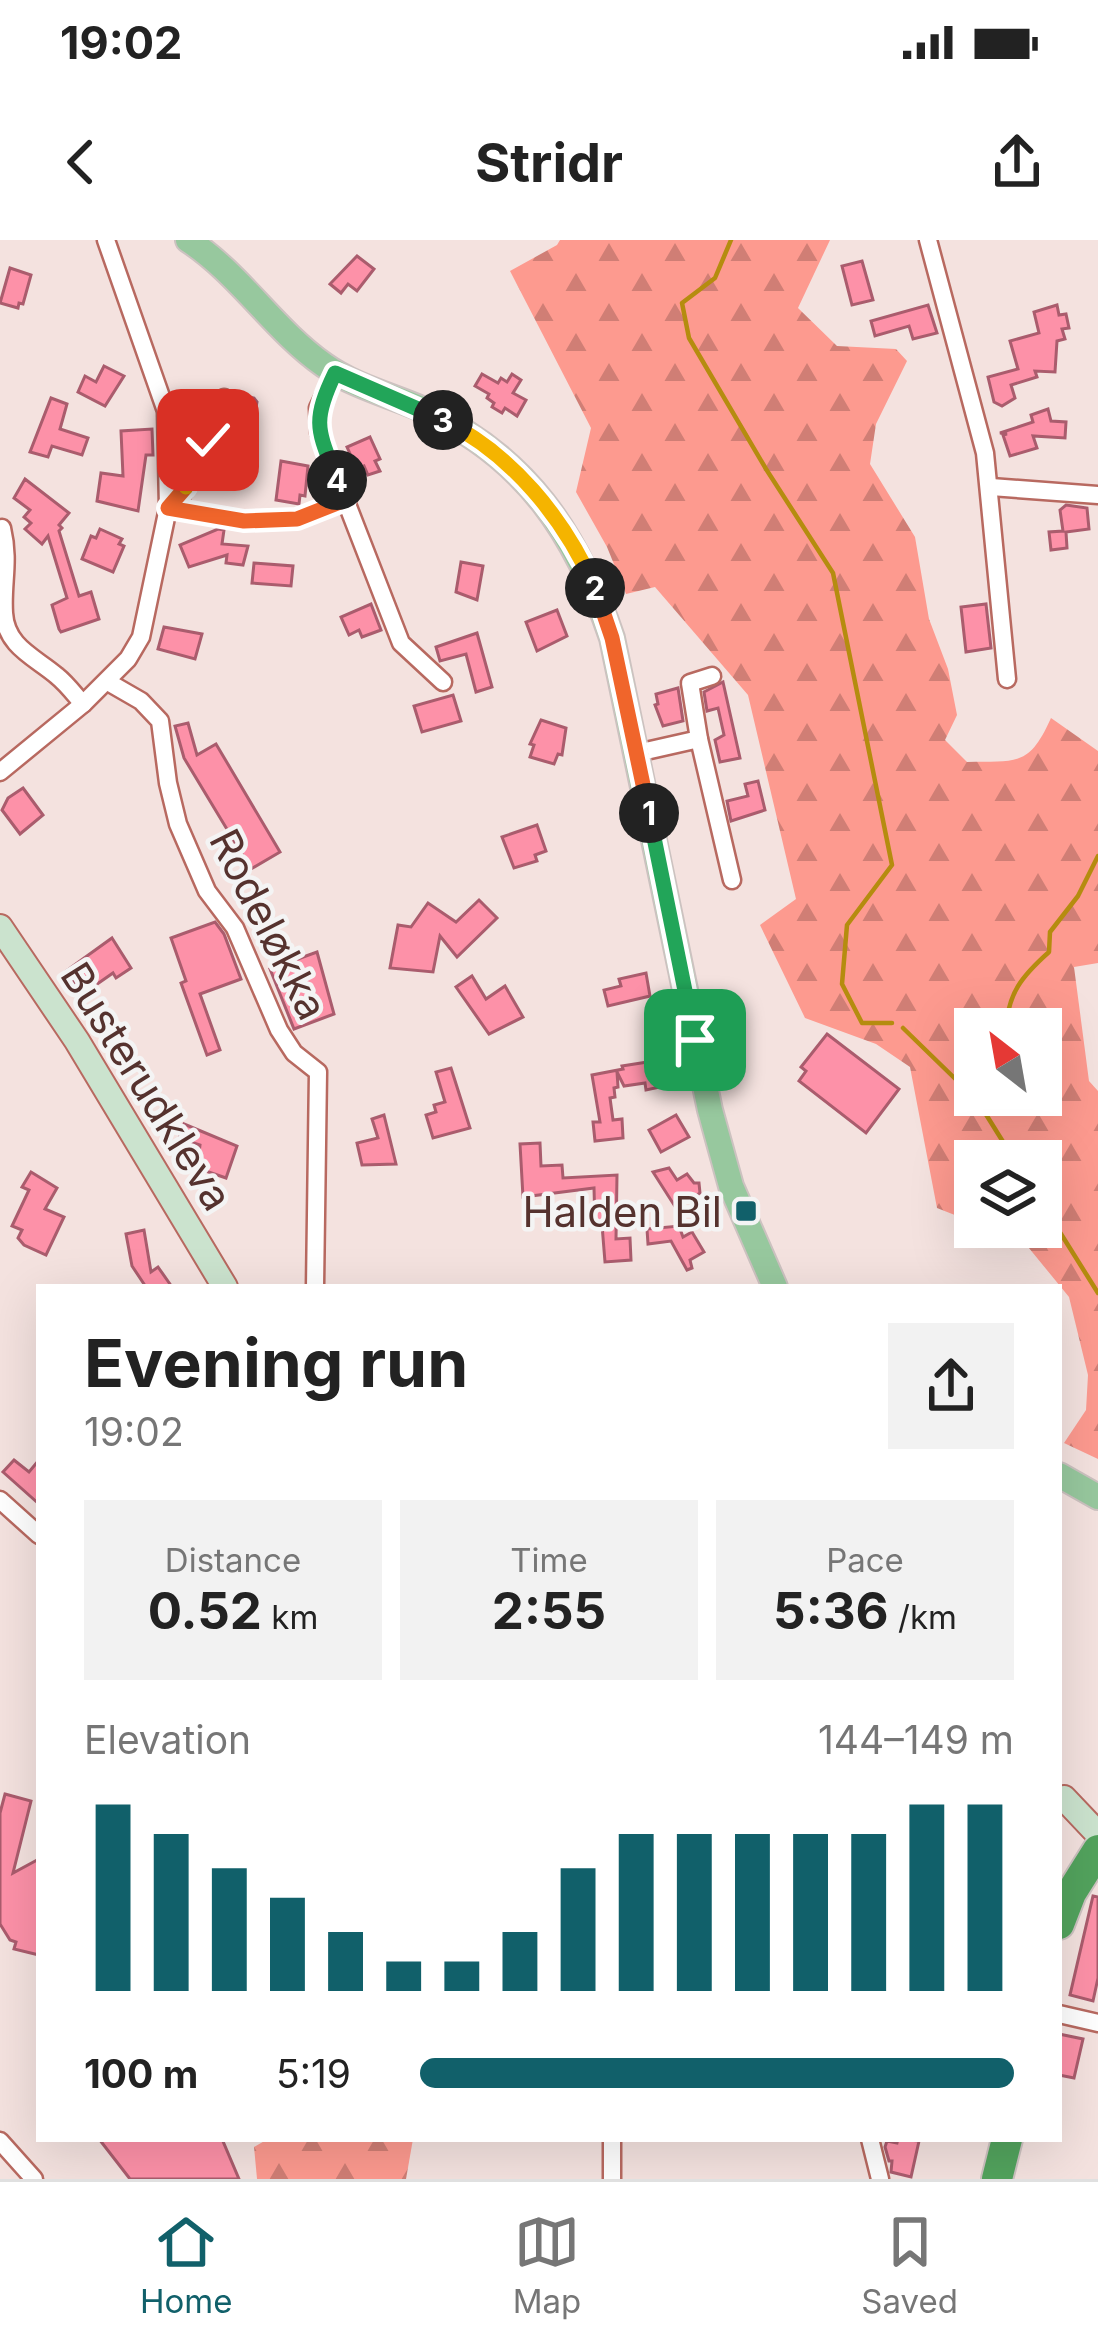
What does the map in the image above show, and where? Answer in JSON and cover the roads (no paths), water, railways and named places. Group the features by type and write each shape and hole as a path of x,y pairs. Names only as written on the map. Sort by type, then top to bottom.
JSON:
{"highway":[{"path":"1065,1892 1098,1850"},
{"path":"997,2179 1005,2142"}],"main road":[{"path":"193,241 297,346 335,373 466,431 524,481 573,542 612,638 710,1110 731,1186 775,1284"},
{"path":"1062,1477 1098,1497"}],"street":[{"path":"0,772 108,682 141,637 168,508 166,411 106,240"},
{"path":"928,240 986,453 1007,679"},
{"path":"335,373 318,408 319,432 401,643 443,682"},
{"path":"168,508 182,495 224,398"},
{"path":"991,487 1098,495"},
{"path":"168,508 244,521 297,519 345,500"},
{"path":"2,528 8,561 4,609 8,631 16,644 83,704"},
{"path":"712,676 690,683 732,880"},
{"name":"Rodeløkka","path":"108,682 141,700 160,721 178,824 207,891 235,928 278,1030 294,1053 318,1072 315,1284"},
{"path":"637,753 699,739"},
{"name":"Busterudkleva","path":"0,927 77,1041 224,1284"},
{"path":"0,951 27,966"},
{"path":"0,1500 36,1532"},
{"path":"1062,1797 1098,1817"},
{"path":"1062,1797 1098,1834"},
{"path":"1062,2015 1098,2023"},
{"path":"0,2141 34,2179"},
{"path":"611,2179 612,2142"},
{"path":"872,2142 880,2179"}],"waterway":[{"path":"731,240 715,278 682,303 689,338 833,573 892,865 847,925 842,984 862,1023 892,1023"},
{"path":"1010,1008 1018,986 1049,952 1050,932 1078,896 1098,856"},
{"path":"903,1028 977,1100 1002,1140"},
{"path":"1062,1236 1098,1293"}],"place":[{"name":"Halden Bil","path":"746,1211"}]}
